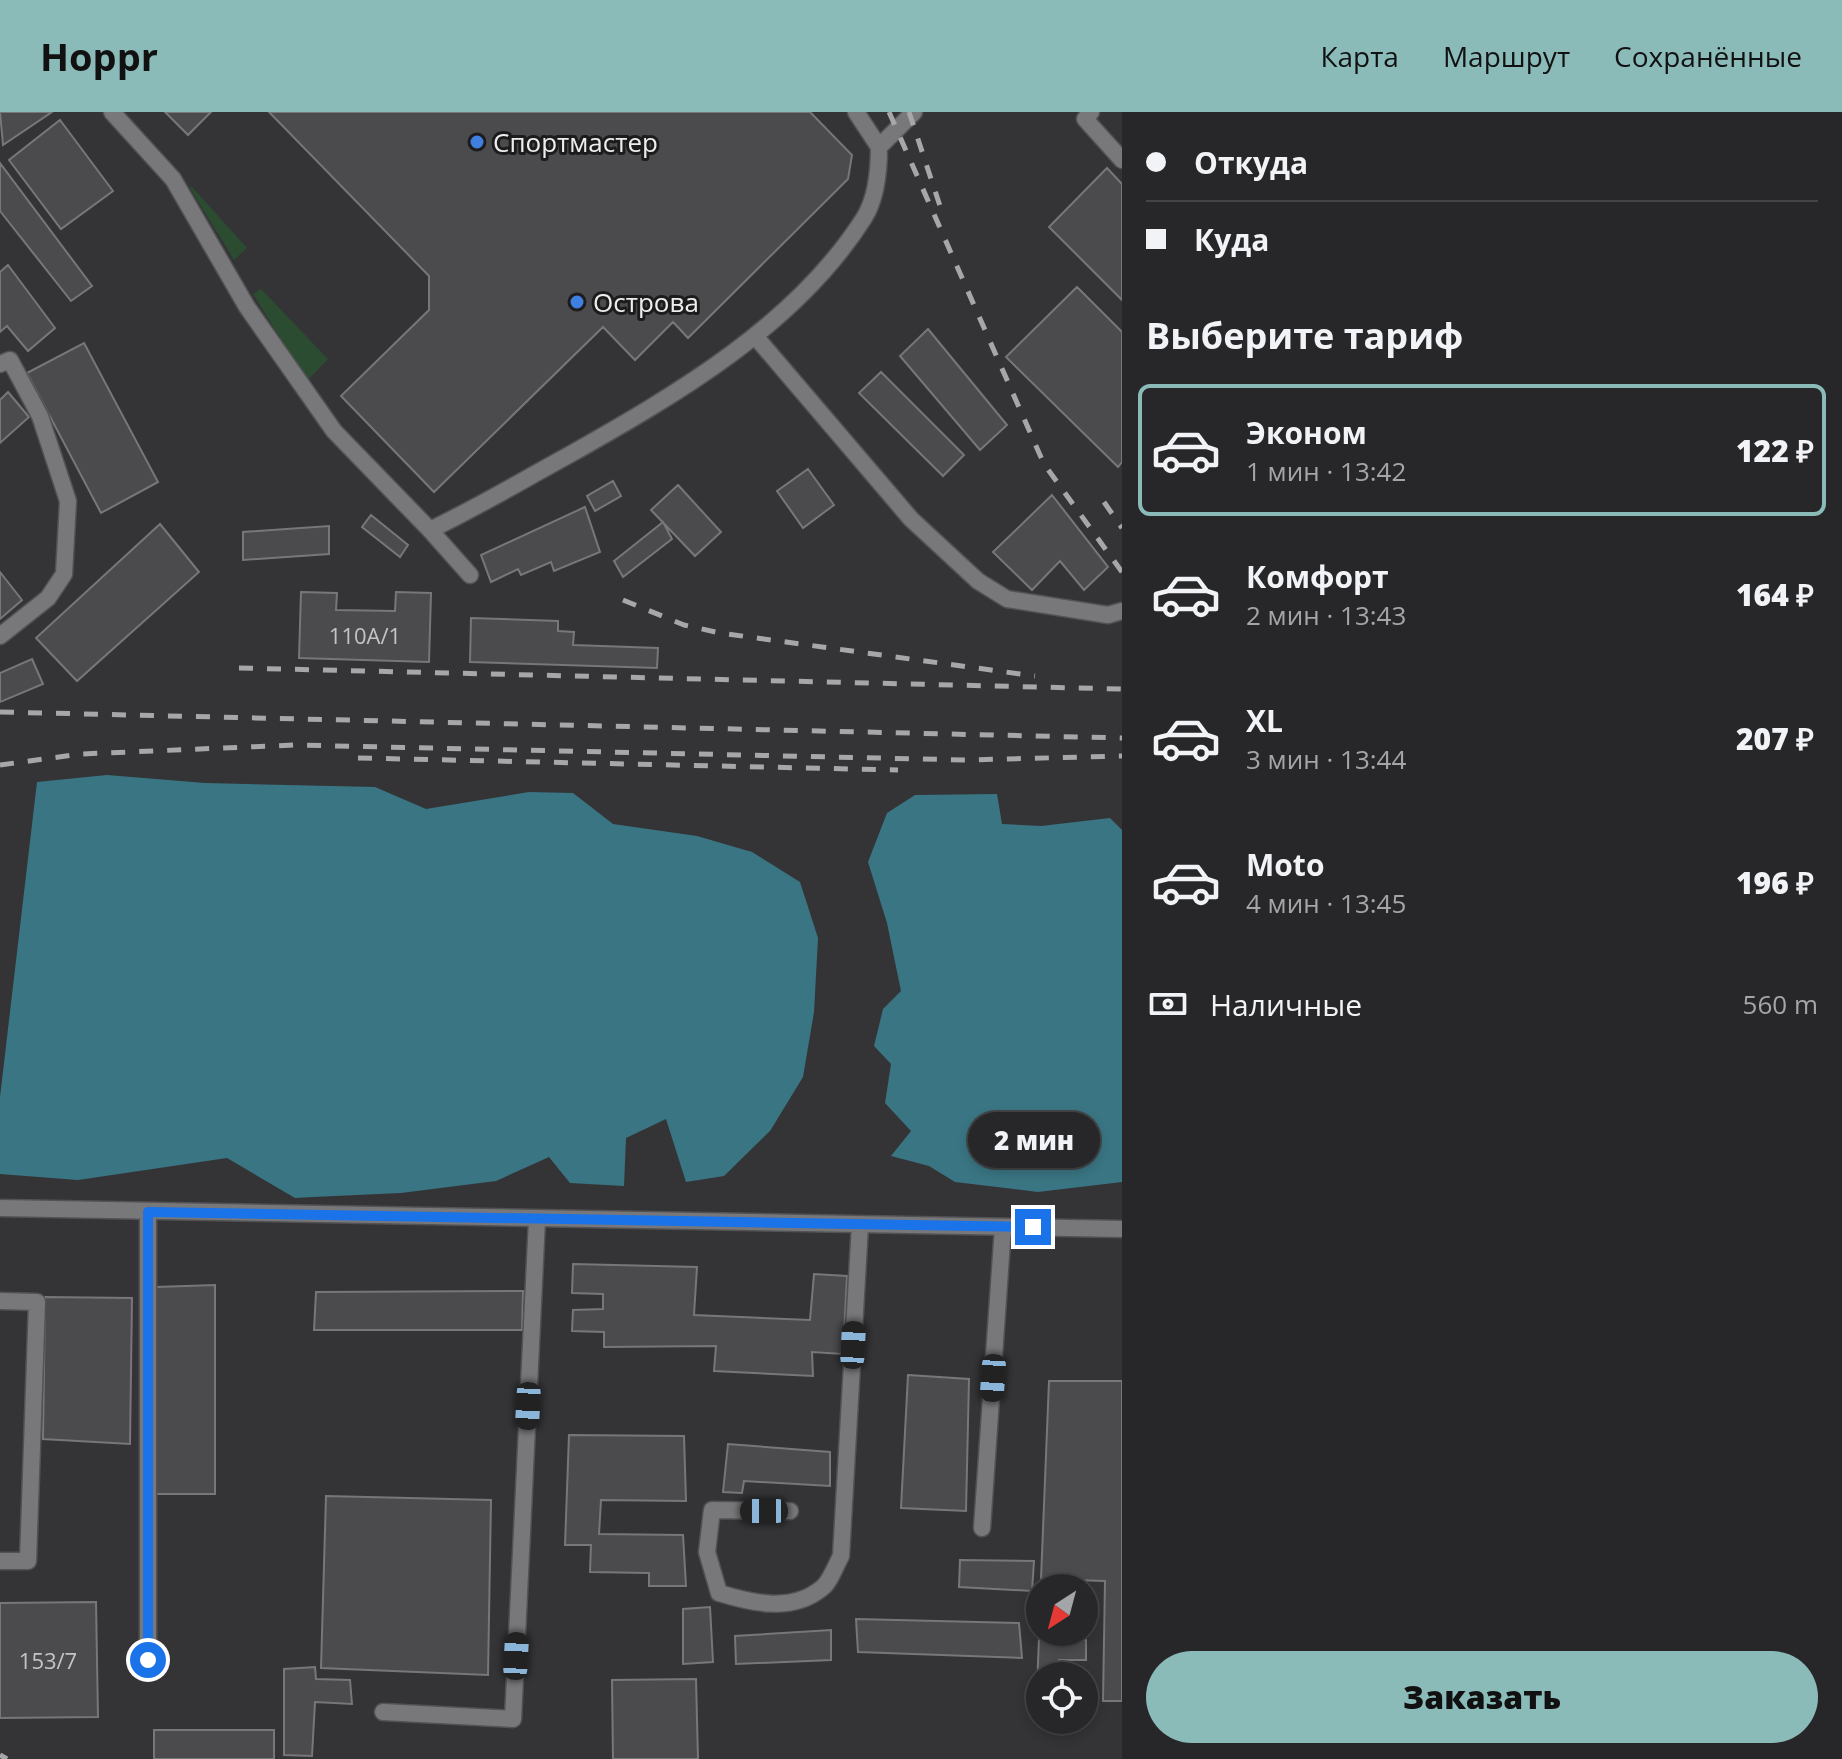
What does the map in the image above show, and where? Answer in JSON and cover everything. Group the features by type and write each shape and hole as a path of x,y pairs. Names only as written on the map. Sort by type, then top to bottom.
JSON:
{"street":[{"path":"112,112 173,179 247,307 334,431 470,575"},
{"path":"430,530 597,439 675,392 755,336 811,282 866,216 879,166 879,147 856,112"},
{"path":"879,147 914,112"},
{"path":"1091,112 1085,119 1122,160"},
{"path":"755,336 911,519 978,581 1007,599 1108,615 1122,611"},
{"path":"0,364 10,360 40,416 68,501 64,574 48,598 0,636"},
{"path":"0,1208 1122,1229"},
{"path":"148,1212 148,1660"},
{"path":"383,1712 513,1719 537,1219"},
{"path":"790,1511 712,1510 707,1552 719,1593 752,1603 793,1603 823,1588 841,1556 860,1225"},
{"path":"982,1528 1003,1227"},
{"path":"0,1301 37,1302 28,1561 0,1561"}],"green space":[{"path":"190,188 247,248 234,260"},
{"path":"261,289 328,359 307,381 253,294"}],"water":[{"path":"107,775 205,783 375,787 426,809 529,792 573,793 613,824 697,836 752,852 800,882 818,938 814,1012 803,1077 770,1131 724,1176 686,1182 666,1119 626,1138 624,1186 570,1183 549,1157 496,1181 401,1193 295,1198 227,1158 78,1180 0,1174 0,1097 37,782"},
{"path":"997,794 1002,824 1041,826 1110,818 1122,830 1122,1182 1038,1192 955,1182 929,1166 891,1156 911,1131 885,1103 891,1064 874,1046 883,1009 901,991 887,923 868,862 887,813 915,795"}],"building":[{"path":"0,112 52,112 3,145"},
{"path":"165,112 211,112 188,135"},
{"name":"Острова","path":"269,112 810,112 852,155 848,179 688,338 673,322 635,360 603,327 434,492 341,396 429,310 429,276"},
{"path":"60,120 113,191 61,229 9,160"},
{"path":"0,163 92,286 71,301 0,211"},
{"path":"1107,168 1122,184 1122,300 1049,227"},
{"path":"8,265 55,328 28,351 7,326 0,332 0,272"},
{"path":"1077,287 1122,332 1122,462 1118,467 1006,357"},
{"path":"928,329 1007,425 980,450 900,356"},
{"path":"84,343 158,482 101,513 27,373"},
{"path":"881,372 964,455 943,476 859,393"},
{"path":"8,392 29,417 0,443 0,400"},
{"path":"808,469 834,505 803,528 777,491"},
{"path":"613,481 621,496 595,511 587,496"},
{"path":"678,485 721,532 695,556 651,510"},
{"path":"1052,495 1108,567 1084,590 1060,561 1032,590 993,552"},
{"path":"585,507 600,552 554,571 551,562 521,575 518,569 491,582 481,555"},
{"path":"371,515 408,545 400,557 362,527"},
{"path":"663,522 672,539 623,577 614,561"},
{"path":"160,524 199,572 77,681 36,638"},
{"path":"329,526 329,554 243,560 243,532"},
{"path":"0,572 22,600 0,619"},
{"path":"301,592 337,593 336,610 395,611 396,592 431,593 429,662 299,658"},
{"path":"471,618 558,621 558,631 574,632 573,645 658,648 657,668 470,662"},
{"path":"32,659 43,684 0,702 0,673"},
{"path":"573,1264 697,1267 694,1315 810,1320 814,1274 847,1276 843,1354 812,1352 813,1376 714,1371 716,1346 604,1347 604,1332 572,1331 573,1310 603,1309 603,1294 572,1293"},
{"path":"215,1285 215,1494 156,1494 156,1287"},
{"path":"523,1291 522,1330 314,1330 316,1292"},
{"path":"45,1297 132,1298 130,1444 43,1439"},
{"path":"908,1375 969,1379 966,1511 901,1508"},
{"path":"1049,1381 1122,1381 1122,1701 1103,1701 1105,1581 1098,1581 1098,1574 1041,1574"},
{"path":"569,1435 684,1436 686,1501 601,1500 599,1534 683,1535 686,1586 649,1586 649,1573 590,1572 591,1545 565,1545"},
{"path":"728,1444 830,1452 830,1486 744,1481 742,1493 723,1492"},
{"path":"326,1496 491,1500 488,1675 321,1668"},
{"path":"960,1560 1034,1561 1033,1574 1026,1574 1026,1591 959,1587"},
{"path":"96,1602 98,1717 0,1718 0,1603"},
{"path":"710,1607 713,1662 683,1664 683,1609"},
{"path":"856,1619 1019,1623 1022,1658 858,1652"},
{"path":"831,1630 831,1660 736,1664 735,1636"},
{"path":"1039,1646 1086,1646 1086,1660 1038,1662"},
{"path":"315,1667 316,1679 350,1680 352,1704 315,1702 312,1756 284,1755 284,1669"},
{"path":"696,1679 698,1759 613,1759 612,1680"},
{"path":"154,1730 274,1730 274,1759 154,1759"}],"railway":[{"path":"889,112 1044,464 1122,572"},
{"path":"909,112 941,209"},
{"path":"1104,502 1122,528"},
{"path":"623,600 684,625 720,633 1035,676"},
{"path":"239,668 1122,689"},
{"path":"0,712 1122,738"},
{"path":"0,765 81,754 295,745 966,760 1122,756"},
{"path":"358,758 898,770"},
{"path":"0,1755 7,1759"}],"place":[{"name":"Спортмастер","path":"477,142"},
{"name":"Острова","path":"577,302"}],"route":[{"path":"148,1660 148,1212 1033,1227"}]}
